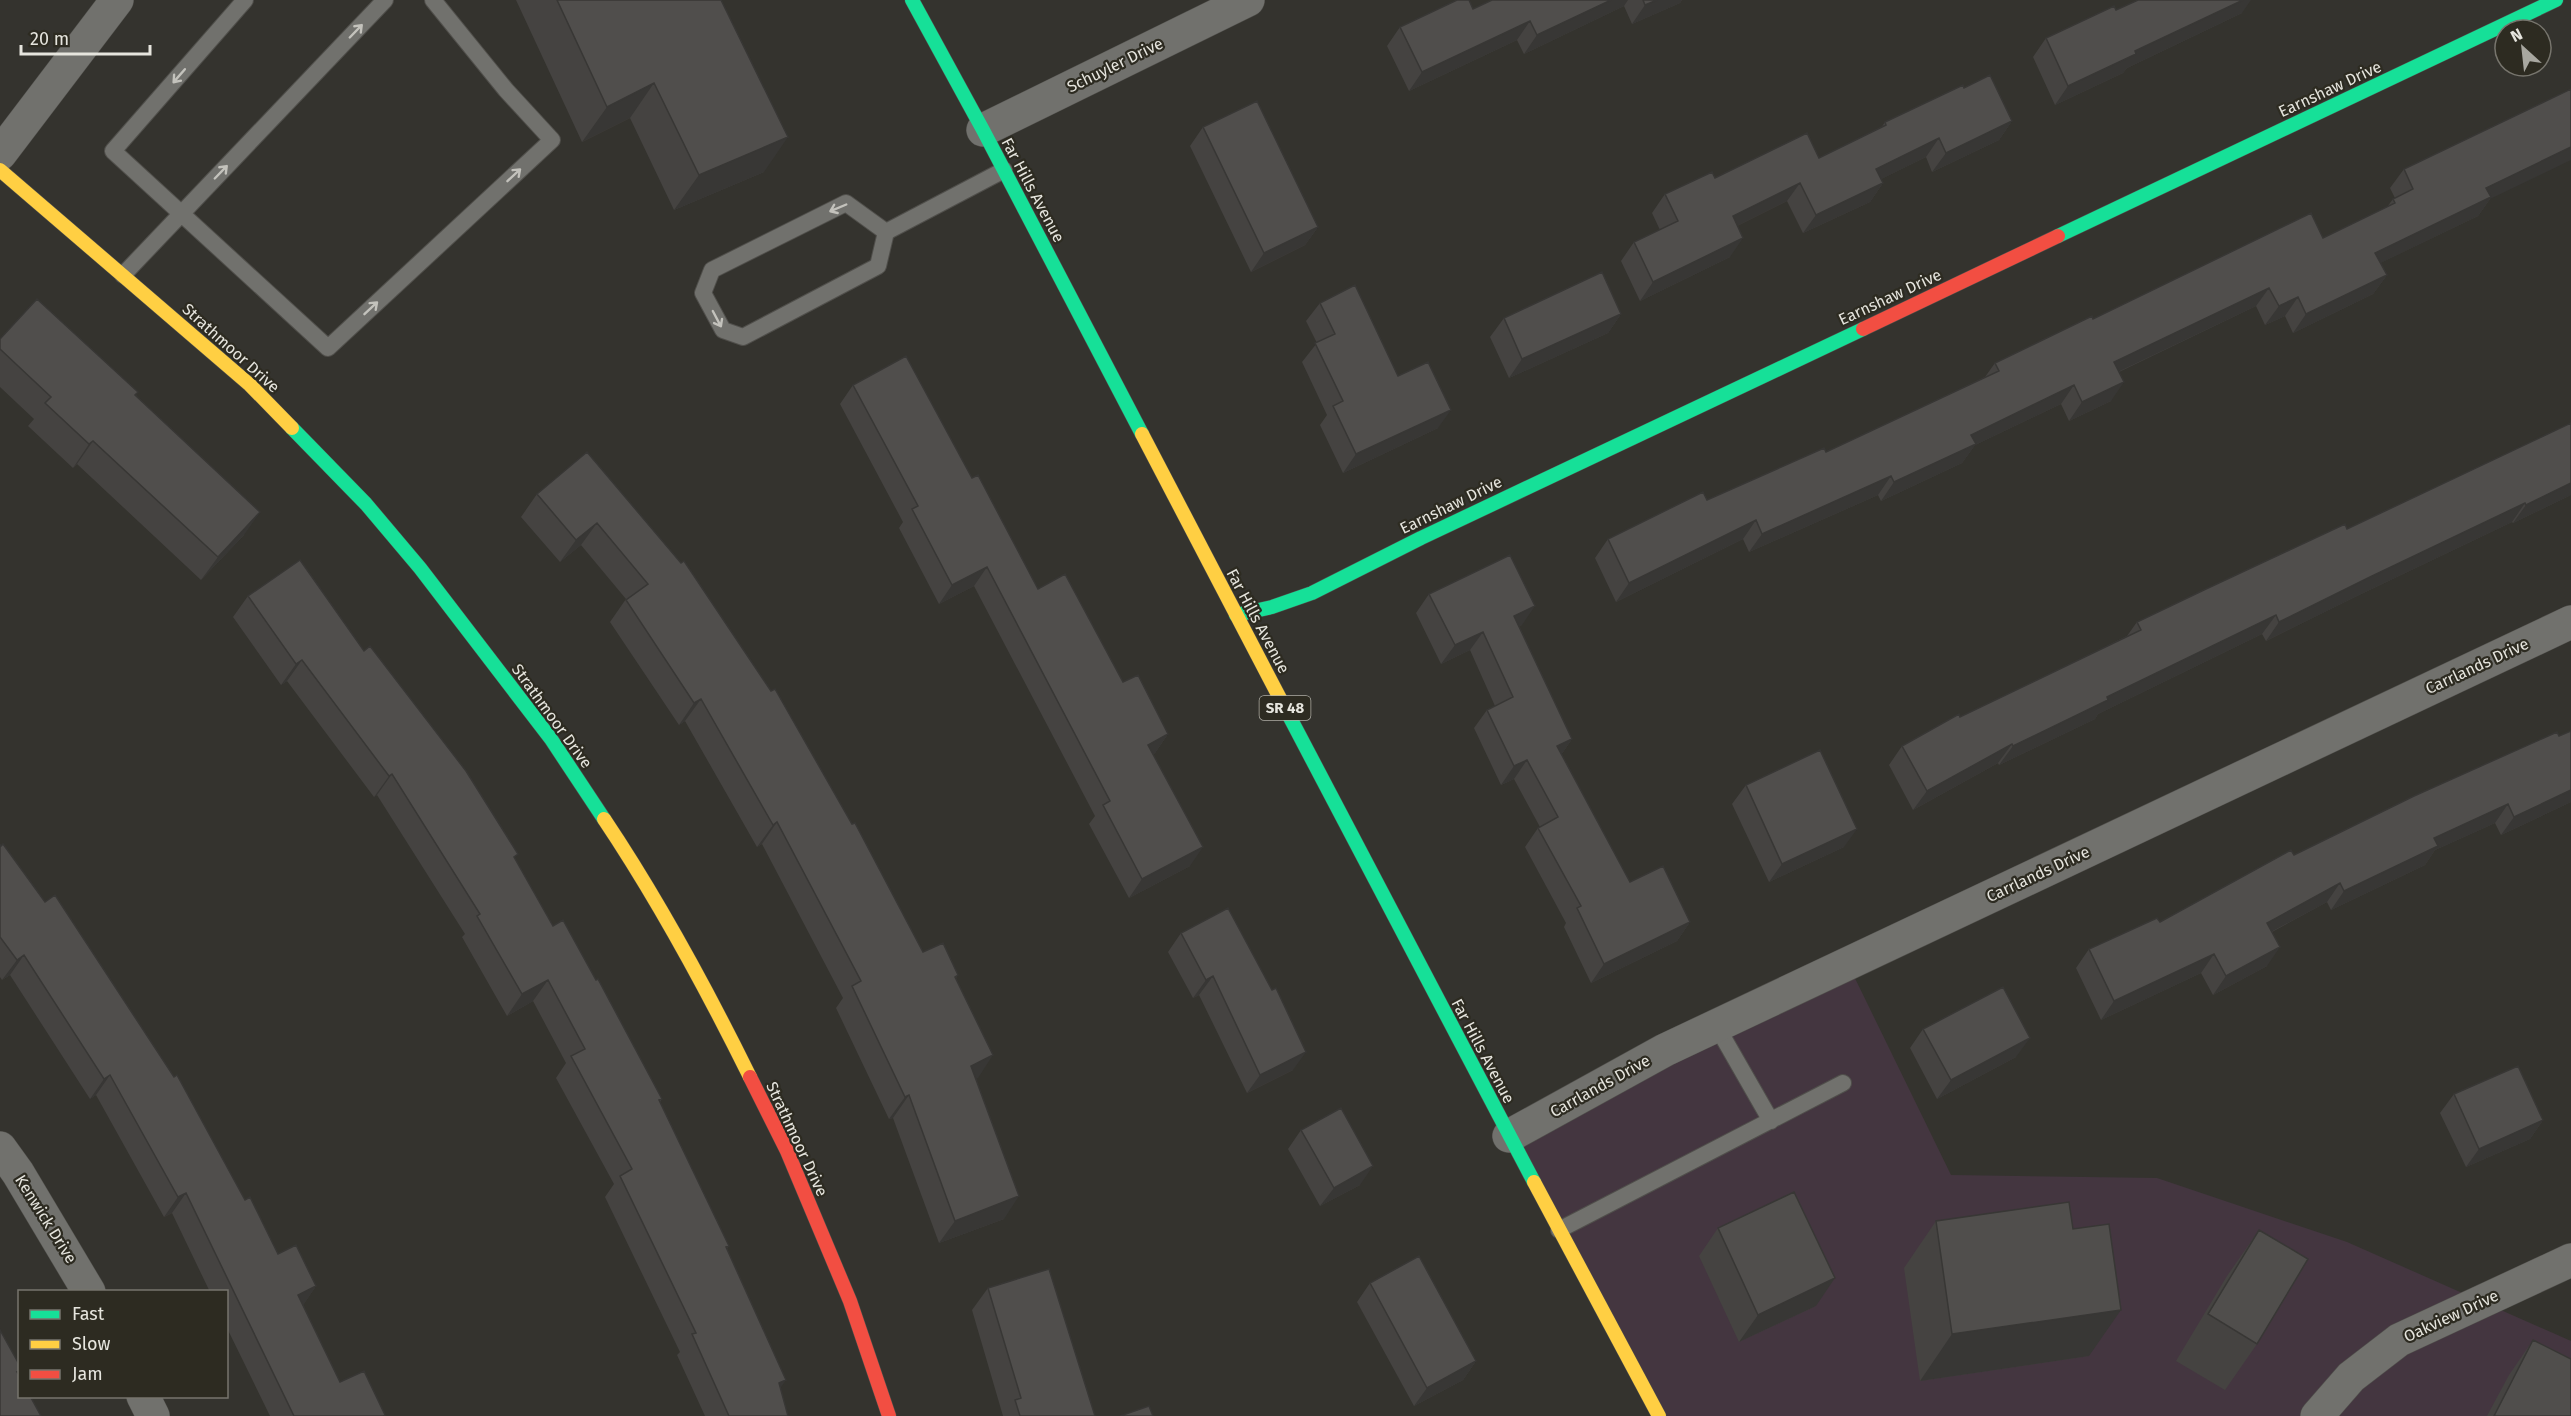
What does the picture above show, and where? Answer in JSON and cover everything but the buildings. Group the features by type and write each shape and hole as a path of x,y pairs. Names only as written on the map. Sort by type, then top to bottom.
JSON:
{"street":[{"path":"0,154 117,0"},
{"name":"Far Hills Avenue","path":"912,0 983,130 1509,1136 1659,1416"},
{"name":"Schuyler Drive","path":"983,130 1248,0"},
{"name":"Earnshaw Drive","path":"1236,615 1272,607 1312,593 1421,538 2556,0"},
{"name":"Strathmoor Drive","path":"0,170 250,385 366,504 420,568 551,739 633,864 719,1015 787,1151 850,1301 890,1416"},
{"name":"Carrlands Drive","path":"1509,1136 1665,1050 1716,1025 2571,622"},
{"name":"Kenwick Drive","path":"0,1148 18,1173 88,1290"},
{"name":"Oakview Drive","path":"2317,1416 2351,1377 2399,1340 2571,1260"},
{"path":"144,1398 153,1416"}],"lane":[{"path":"245,0 113,151 328,348 552,140 506,90 433,0"},
{"path":"123,276 385,0"},
{"path":"886,232 846,203 712,270 704,293 723,330 743,337 878,266 886,232 1004,170"},
{"path":"1716,1025 1771,1121"},
{"path":"1559,1230 1843,1083"}],"shaded area":[{"path":"1848,964 1951,1175 2157,1178 2347,1242 2571,1341 2571,1416 1659,1416 1509,1136"}],"traffic: fast":[{"path":"912,0 983,130 1142,434"},
{"path":"2058,236 2556,0"},
{"path":"1236,615 1272,607 1312,593 1421,538 1863,329"},
{"path":"292,428 366,504 420,568 551,739 604,819"},
{"path":"1285,708 1534,1182"}],"traffic: slow":[{"path":"0,170 250,385 292,428"},
{"path":"1142,434 1285,708"},
{"path":"604,819 644,881 681,945 750,1077"},
{"path":"1534,1182 1659,1416"}],"traffic: jam":[{"path":"1863,329 2058,236"},
{"path":"750,1077 787,1151 850,1301 889,1416"}]}
